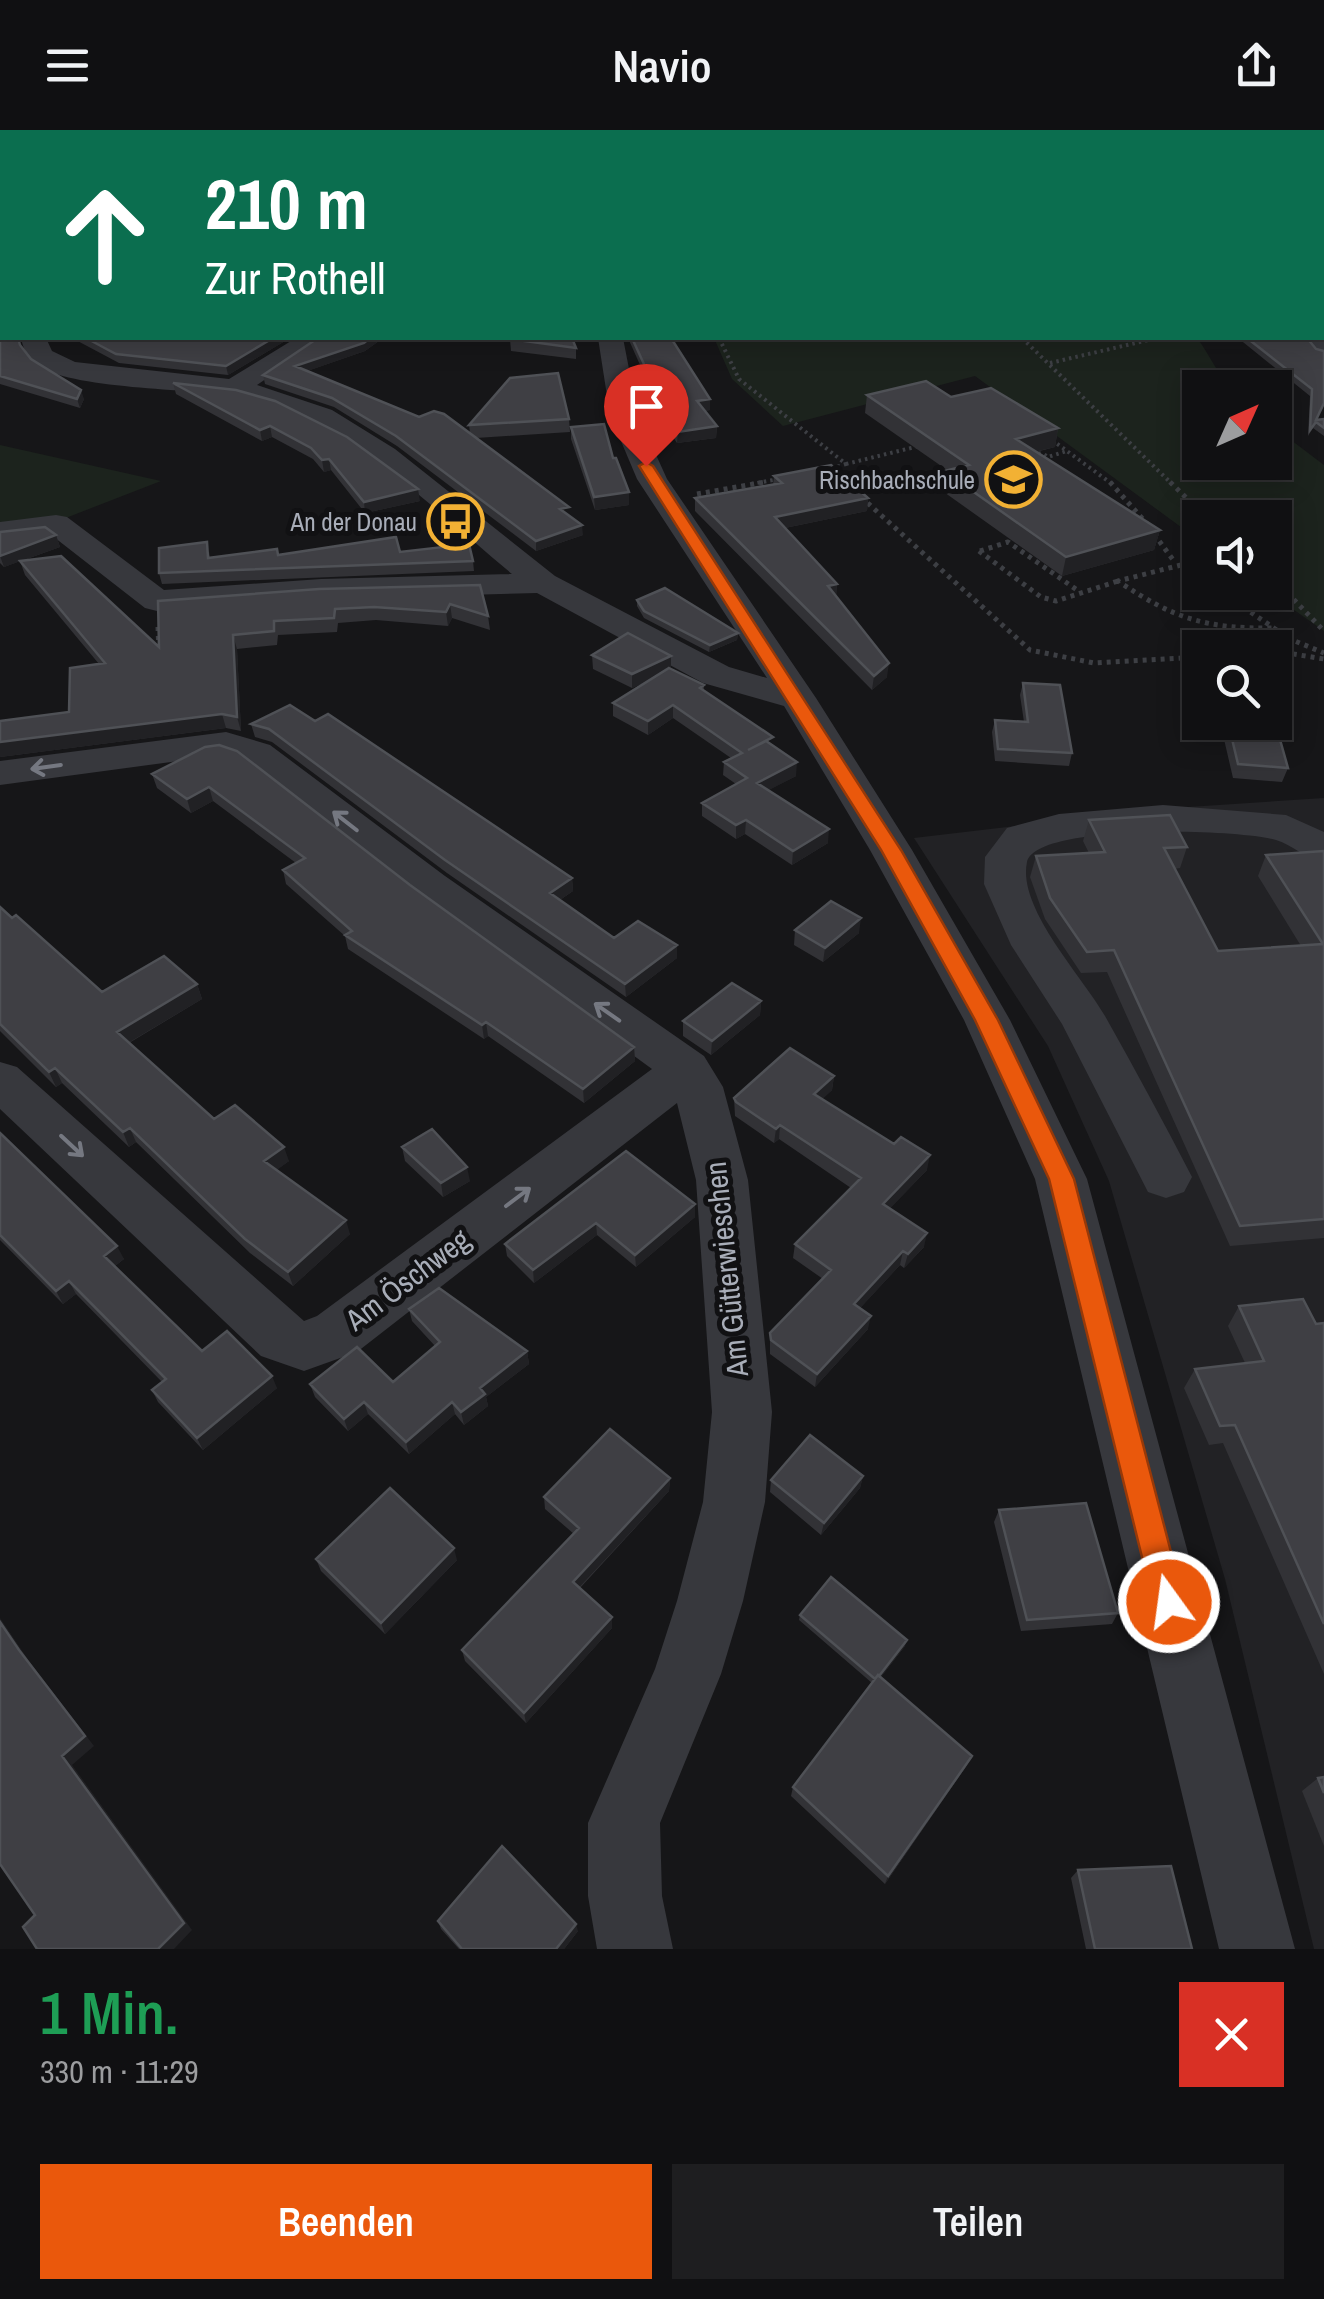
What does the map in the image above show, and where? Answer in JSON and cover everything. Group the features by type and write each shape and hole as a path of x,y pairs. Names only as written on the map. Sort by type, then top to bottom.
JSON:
{"street":[{"path":"35,340 38,353 49,363 73,370 234,388 276,397 352,432 542,583 716,674 798,698"},
{"path":"234,388 310,340"},
{"path":"611,340 624,415 652,480 798,698 891,850 986,1020 1062,1179 1257,1949"},
{"path":"0,531 56,524 157,601 321,589 542,583"},
{"path":"0,773 226,743 242,746 430,886 687,1068"},
{"path":"1166,1178 1082,1017 1033,945 1006,884 1006,856 1022,837 1059,828 1163,818 1286,828 1324,850"},
{"name":"Am Öschweg","path":"0,1080 281,1338 304,1346 336,1334 687,1068"},
{"name":"Am Gütterwieschen","path":"636,1949 625,1896 624,1822 687,1674 710,1602 734,1502 742,1412 722,1180 698,1087 687,1068"}],"path":[{"path":"721,340 739,379 846,464"},
{"path":"1024,340 1188,500"},
{"path":"1049,364 1148,340"},
{"path":"1037,431 1103,474 1133,505 1174,561"},
{"path":"845,482 830,469 931,444"},
{"path":"1038,468 1022,458 1068,451"},
{"path":"667,500 794,476"},
{"path":"859,495 1030,650 1063,661 1111,666 1182,659"},
{"path":"1082,593 1008,542 979,551 1041,597 1056,601 1181,565"},
{"path":"1159,550 1181,565"},
{"path":"1118,581 1166,615 1194,625 1216,630 1274,628"},
{"path":"1292,598 1324,631"},
{"path":"157,601 159,657"},
{"path":"1248,610 1324,656"},
{"path":"1292,653 1324,656"}],"shaded area":[{"path":"715,340 1198,340 1218,370 1182,370 1182,480 1292,480 1292,441 1324,465 1324,631 1292,608 1292,500 1182,500 1182,528 975,376 783,426 732,379"},
{"path":"0,445 161,481 58,521 0,529"},
{"path":"1324,798 1324,1949 1314,1949 1225,1579 1109,1181 1048,1046 914,838 1158,809"}],"building":[{"path":"0,340 19,340 31,359 81,390 77,399 0,376"},
{"path":"90,340 270,340 226,366 116,354"},
{"path":"315,340 368,340 295,366 419,417 434,411 444,414 569,507 560,509 582,525 536,541 396,436 332,398 263,375"},
{"path":"517,340 573,340 576,348"},
{"path":"633,340 672,340 710,399 697,401 717,426 678,432 646,385 654,386"},
{"path":"1250,340 1309,340 1316,349 1324,351 1324,403 1316,420 1324,419 1324,428 1316,422 1310,430 1312,389"},
{"path":"558,373 569,419 469,425 510,378"},
{"path":"926,381 951,397 991,388 1058,428 1016,439 1160,530 1066,557 944,471 969,465 867,395"},
{"path":"173,383 236,390 275,401 347,437 418,489 364,502 329,459 322,460 311,448 270,426 260,430"},
{"path":"604,424 613,458 629,492 594,497 571,427"},
{"path":"831,465 868,498 775,517 837,584 828,586 889,663 874,676 695,498 782,483 774,476"},
{"path":"45,527 56,535 0,556 0,532"},
{"path":"396,537 400,552 469,544 473,561 159,573 159,548 207,542 208,558 277,549 278,555"},
{"path":"61,556 159,647 158,601 319,589 480,585 488,616 450,604 446,612 374,607 335,609 334,618 274,621 274,631 233,635 237,717 222,714 0,742 0,721 69,712 70,668 105,663 20,561"},
{"path":"665,588 738,633 710,645 644,611 637,600"},
{"path":"628,633 671,656 632,674 592,655"},
{"path":"669,668 704,685 700,688 773,737 748,750 766,741 797,762 757,783 829,829 793,851 746,820 736,825 702,803 747,778 724,762 742,753 673,705 648,721 613,703"},
{"path":"1023,683 1060,685 1072,753 998,749 995,720 1028,722"},
{"path":"290,705 315,721 328,714 572,878 550,893 614,938 638,921 677,945 625,984 445,860 269,729 251,724"},
{"path":"1232,740 1280,740 1288,768 1238,764"},
{"path":"219,745 237,751 410,885 634,1047 583,1089 486,1022 482,1025 345,935 352,931 283,870 305,858 209,787 187,799 152,774 205,747"},
{"path":"1170,815 1187,847 1164,848 1218,951 1323,944 1266,855 1324,851 1324,1219 1240,1226 1114,950 1087,952 1050,898 1036,856 1105,852 1089,820"},
{"path":"831,901 861,918 825,948 795,930"},
{"path":"0,907 12,918 16,915 102,992 164,956 197,984 117,1032 214,1119 235,1105 284,1147 264,1161 346,1220 288,1272 245,1239 130,1128 123,1132 55,1068 49,1072 0,1024"},
{"path":"732,983 761,1001 712,1041 683,1021"},
{"path":"790,1048 834,1076 814,1094 894,1144 901,1137 930,1155 883,1204 927,1233 908,1254 903,1251 854,1304 871,1316 817,1374 771,1340 770,1333 831,1270 795,1244 861,1178 780,1125 776,1129 736,1102 734,1098"},
{"path":"432,1129 467,1167 441,1183 402,1147"},
{"path":"0,1133 117,1246 104,1256 202,1351 227,1331 272,1376 197,1438 152,1390 166,1379 69,1281 56,1291 0,1235"},
{"path":"626,1151 695,1204 635,1255 596,1223 533,1270 505,1244"},
{"path":"439,1288 527,1351 480,1388 485,1394 461,1412 452,1402 406,1442 364,1402 344,1419 310,1384 357,1347 393,1382 440,1342 409,1309"},
{"path":"1303,1299 1316,1324 1324,1323 1324,1624 1235,1425 1220,1426 1195,1369 1264,1361 1239,1306"},
{"path":"610,1429 670,1478 573,1582 612,1617 524,1713 462,1650 579,1528 544,1497"},
{"path":"810,1435 863,1476 824,1523 771,1480"},
{"path":"390,1488 454,1548 381,1623 316,1559"},
{"path":"1086,1503 1118,1613 1027,1620 999,1510"},
{"path":"831,1577 907,1640 875,1679 800,1615"},
{"path":"0,1622 85,1736 62,1756 184,1923 158,1949 37,1949 23,1927 35,1915 0,1864"},
{"path":"878,1675 972,1756 888,1876 793,1787"},
{"path":"502,1846 576,1924 556,1949 462,1949 438,1921"},
{"path":"1171,1866 1192,1949 1095,1949 1078,1870"}],"place":[{"name":"Rischbachschule","path":"1014,480"},
{"name":"An der Donau","path":"456,522"}],"route":[{"path":"646,466 798,698 891,850 986,1020 1062,1179 1169,1602"}]}
